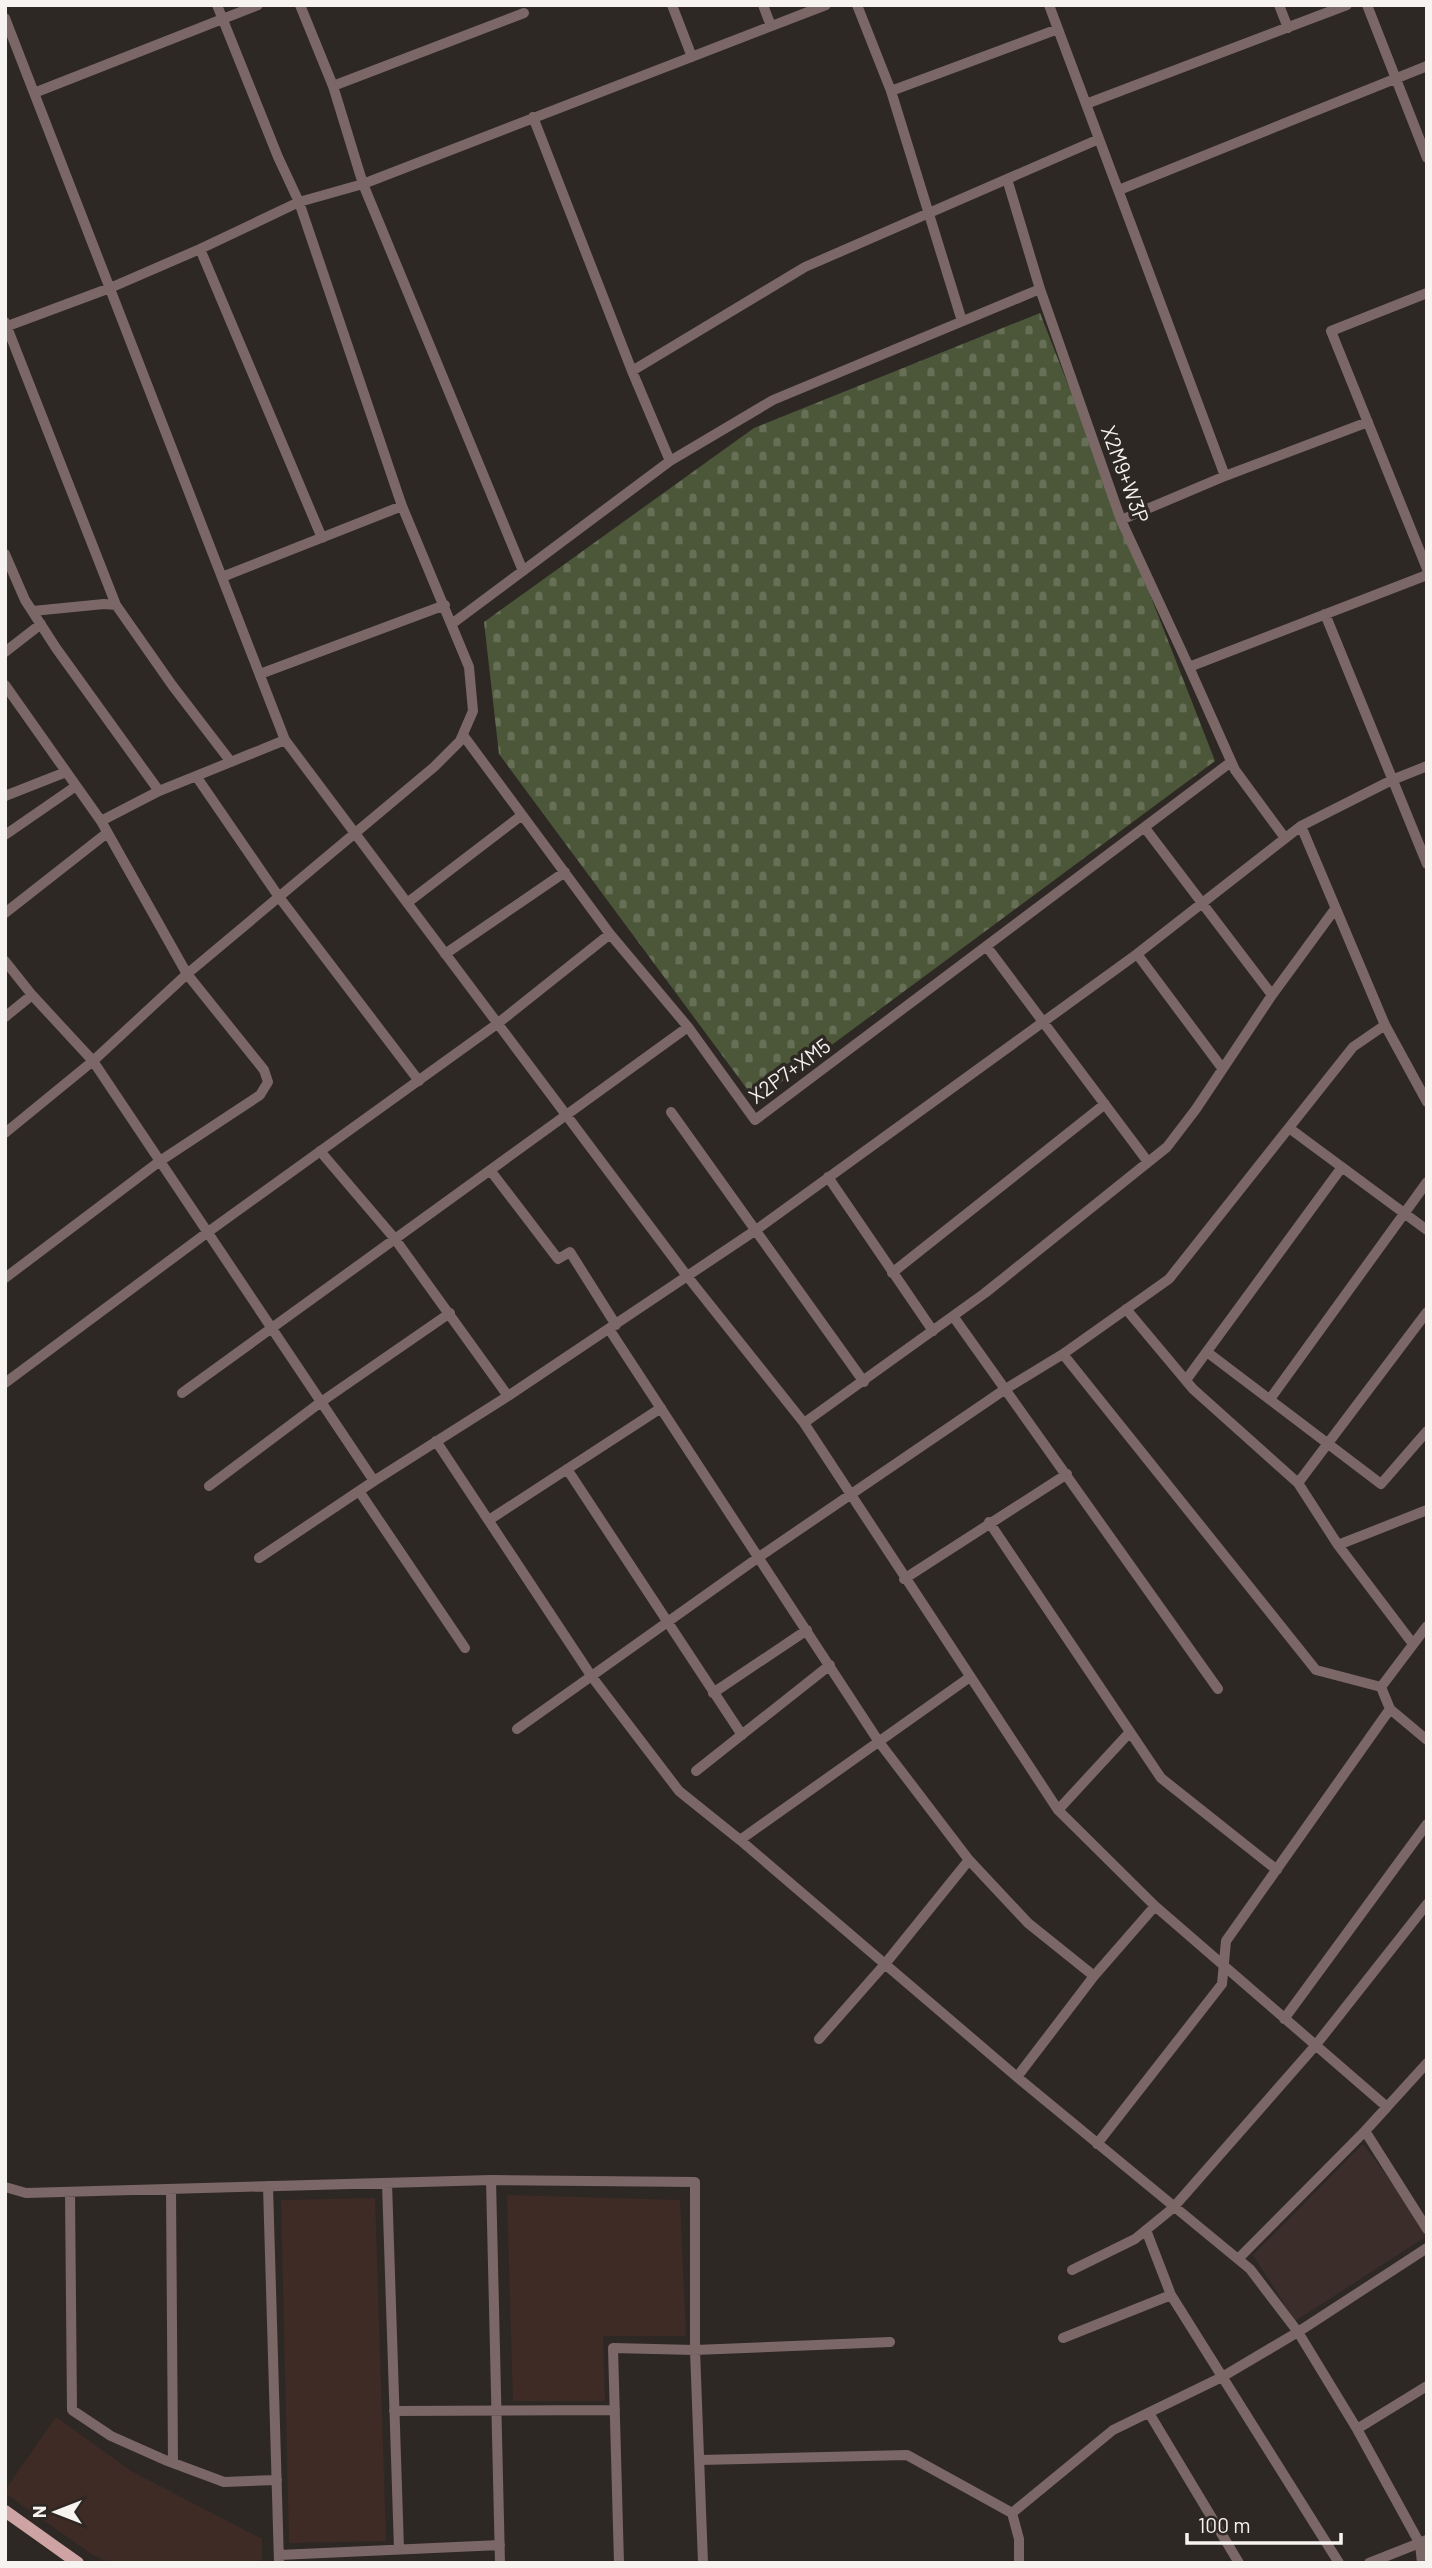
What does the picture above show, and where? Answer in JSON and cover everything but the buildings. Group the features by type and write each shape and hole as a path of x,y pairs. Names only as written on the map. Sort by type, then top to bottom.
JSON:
{"main road":[{"path":"5,2511 78,2563"}],"street":[{"path":"5,1133 93,1061 187,974 434,767 460,741 473,711 469,667 453,623 402,506 299,202 217,5"},
{"path":"34,93 258,5"},
{"path":"300,5 333,86 363,184 523,570"},
{"path":"672,5 692,57"},
{"path":"763,5 771,26"},
{"path":"231,762 116,605 6,325 110,288 299,202 363,184 826,5"},
{"path":"857,5 891,91 962,321"},
{"path":"1049,5 1225,476"},
{"path":"1279,5 1288,27"},
{"path":"1086,104 1347,5"},
{"path":"1367,5 1427,158"},
{"path":"333,86 524,13"},
{"path":"5,18 285,740 687,1276 804,1423 1058,1810 1156,1906 1387,2107"},
{"path":"891,91 1058,29"},
{"path":"1119,190 1427,66"},
{"path":"533,117 632,372 670,461"},
{"path":"632,372 805,267 1099,139"},
{"name":"X2M9+W3P","path":"1007,179 1040,289 1121,520 1235,770 1285,838"},
{"path":"200,249 322,538"},
{"path":"453,623 670,461 773,400 1040,289"},
{"path":"1427,293 1331,331 1427,569"},
{"path":"1121,520 1225,476 1368,422"},
{"path":"222,577 402,506"},
{"path":"5,554 25,600 56,648 159,791"},
{"path":"1189,667 1427,575"},
{"path":"33,611 116,605"},
{"path":"260,674 445,605"},
{"path":"1325,614 1427,864"},
{"path":"5,652 41,624"},
{"path":"5,685 101,821 187,974 264,1070 268,1082 260,1095 160,1161 5,1278"},
{"name":"X2P7+XM5","path":"463,735 610,934 688,1027 755,1121 1231,762"},
{"path":"101,821 159,791 285,740"},
{"path":"259,1558 613,1327 756,1230 1042,1020 1137,954 1301,826 1392,780 1427,766"},
{"path":"5,796 66,772"},
{"path":"196,776 279,897 419,1081"},
{"path":"5,835 76,786"},
{"path":"407,903 522,815"},
{"path":"1301,826 1385,1026 1427,1102"},
{"path":"1145,828 1272,995"},
{"path":"6,911 107,832"},
{"path":"445,954 565,872"},
{"path":"804,1423 953,1316 1167,1147 1335,909"},
{"path":"5,1382 497,1024 610,934"},
{"path":"987,947 1148,1162"},
{"path":"1137,954 1222,1068"},
{"path":"5,961 32,995 93,1061 374,1481"},
{"path":"5,1017 32,995"},
{"path":"517,1729 759,1557 1004,1390 1063,1354 1169,1279 1353,1047 1385,1026"},
{"path":"182,1393 688,1027"},
{"path":"892,1273 1105,1104"},
{"path":"671,1112 864,1382"},
{"path":"1289,1128 1427,1230"},
{"path":"320,1151 395,1239 508,1396"},
{"path":"1186,1380 1342,1167"},
{"path":"490,1170 558,1259 570,1252 661,1408 879,1742 969,1860 1028,1923 1094,1976"},
{"path":"828,1177 933,1331"},
{"path":"1270,1399 1427,1182"},
{"path":"1126,1310 1186,1380 1298,1483 1338,1545 1413,1644"},
{"path":"1298,1483 1427,1311"},
{"path":"209,1486 321,1402 450,1313"},
{"path":"953,1316 1218,1689"},
{"path":"1207,1352 1381,1485 1427,1431"},
{"path":"1063,1354 1316,1670 1381,1686"},
{"path":"489,1520 661,1408"},
{"path":"436,1441 592,1677 679,1791 1173,2208 1250,2269 1298,2332 1424,2542 1422,2563"},
{"path":"567,1469 742,1735"},
{"path":"904,1579 1067,1474"},
{"path":"359,1491 465,1648"},
{"path":"1338,1545 1427,1510"},
{"path":"989,1522 1161,1778 1277,1870"},
{"path":"1381,1686 1427,1626"},
{"path":"713,1693 807,1630"},
{"path":"696,1771 830,1665"},
{"path":"740,1840 970,1677"},
{"path":"1381,1686 1390,1709 1427,1740"},
{"path":"1097,2144 1222,1984 1226,1941 1390,1709"},
{"path":"1058,1810 1130,1732"},
{"path":"1284,2019 1427,1824"},
{"path":"819,2039 885,1964 969,1860"},
{"path":"1072,2270 1135,2239 1173,2208 1315,2046 1427,1903"},
{"path":"1017,2077 1094,1976 1156,1906"},
{"path":"1239,2258 1426,2067"},
{"path":"1365,2131 1427,2229"},
{"path":"491,2180 500,2563"},
{"path":"5,2187 26,2193 491,2180 695,2182 695,2350 703,2563"},
{"path":"387,2183 399,2549"},
{"path":"268,2186 279,2559 399,2549 500,2545"},
{"path":"171,2189 173,2463"},
{"path":"70,2192 72,2410 111,2436 224,2482 277,2480"},
{"path":"1146,2230 1171,2295 1339,2563"},
{"path":"1012,2513 1113,2430 1223,2377 1427,2248"},
{"path":"1063,2338 1171,2295"},
{"path":"619,2563 613,2348 695,2350 890,2342"},
{"path":"1357,2429 1427,2386"},
{"path":"394,2411 615,2410"},
{"path":"1149,2413 1239,2563"},
{"path":"700,2460 907,2455 1012,2513 1019,2539 1019,2563"},
{"path":"1369,2563 1424,2542"}],"shaded area":[{"path":"1363,2144 1427,2230 1427,2236 1295,2321 1253,2255"},
{"path":"507,2195 680,2200 686,2336 603,2336 605,2401 513,2401"},
{"path":"375,2198 386,2541 289,2543 281,2200"},
{"path":"56,2417 131,2471 262,2539 262,2563 110,2563 93,2555 5,2493"}],"green space":[{"path":"1040,313 1215,761 756,1101 499,754 484,622 754,428"}]}
